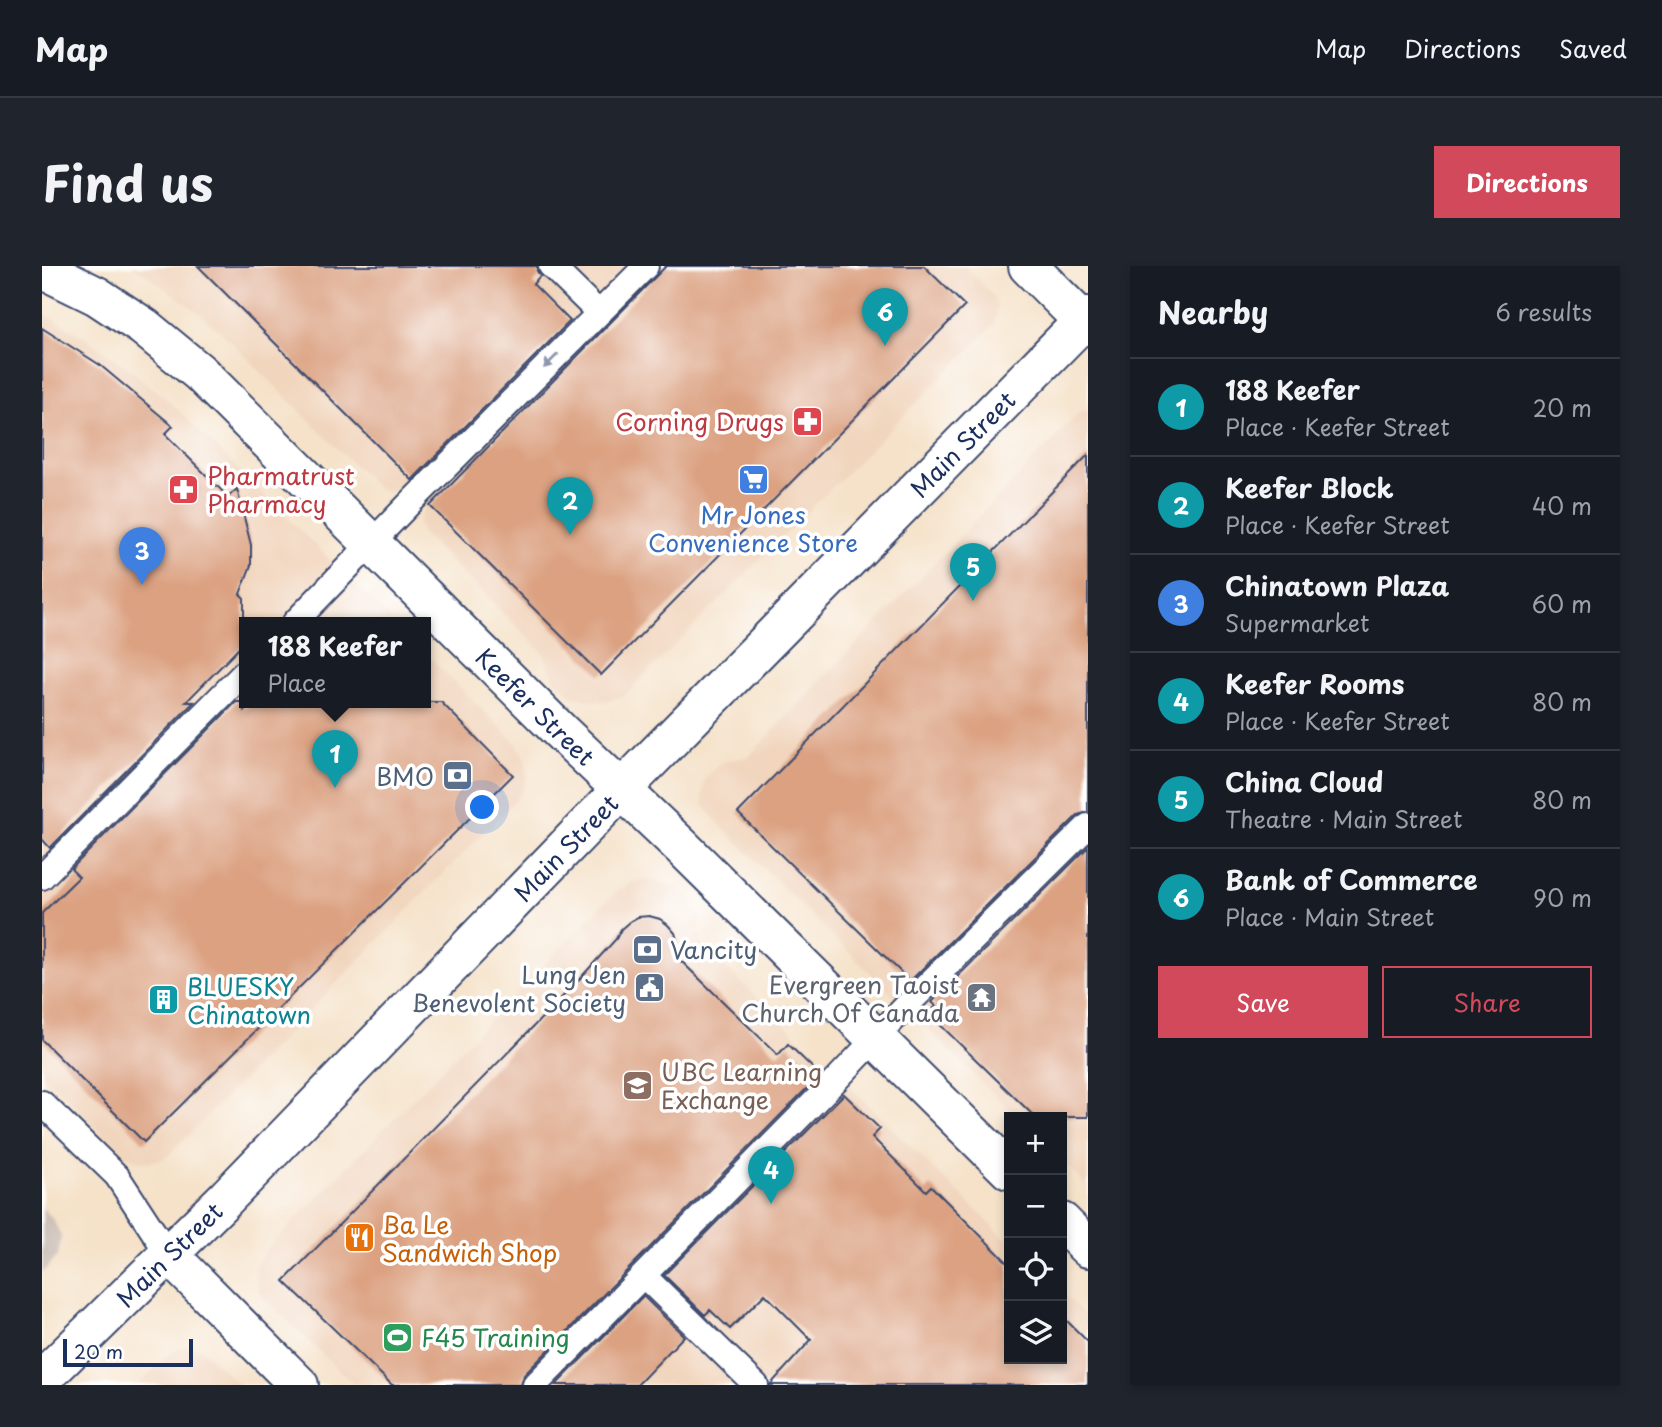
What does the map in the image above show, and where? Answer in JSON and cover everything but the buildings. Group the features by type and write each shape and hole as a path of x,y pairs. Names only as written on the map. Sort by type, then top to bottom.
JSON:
{"main road":[{"path":"1028,266 1086,321"},
{"name":"Keefer Street","path":"42,269 97,296 135,321 200,373 560,731 684,848 1004,1165"},
{"name":"Main Street","path":"42,1379 226,1198 622,789 1086,321"},
{"path":"1067,1227 1088,1248"},
{"path":"168,1254 299,1385"}],"lane":[{"path":"551,266 599,313"},
{"path":"300,617 646,266"},
{"path":"42,877 239,678"},
{"path":"536,1385 1088,825"},
{"path":"42,1103 117,1176 168,1254"},
{"path":"644,1276 756,1385"}],"shaded area":[{"path":"134,266 965,266 993,296 997,307 994,325 625,695 607,701 573,696 554,678 544,653 422,533 418,525 425,505 407,486 386,491 378,489 222,333 194,309"},
{"path":"42,313 84,337 168,400 388,617 239,617 239,708 431,708 431,659 516,743 526,764 527,777 518,797 169,1155 148,1162 123,1155 42,1074"},
{"path":"1088,409 1088,1187 1067,1166 1067,1112 1012,1112 721,826 704,807 702,797 705,779 716,767 722,762 749,756 1079,413"},
{"path":"649,880 668,884 683,891 693,901 700,915 698,932 704,946 1004,1237 1004,1364 1067,1364 1067,1298 1088,1318 1088,1385 354,1385 264,1298 258,1289 256,1275 257,1263 264,1252 603,904 619,890 636,881"},
{"path":"42,1208 53,1219 61,1236 58,1255 42,1273"},
{"path":"181,1347 200,1348 239,1385 138,1385 168,1355"}],"place":[{"name":"Bank of Commerce","path":"885,346"},
{"name":"Corning Drugs","path":"807,421"},
{"name":"Mr Jones Convenience Store","path":"753,480"},
{"name":"Pharmatrust Pharmacy","path":"184,489"},
{"name":"Keefer Block","path":"570,535"},
{"name":"Chinatown Plaza","path":"142,585"},
{"name":"China Cloud","path":"973,601"},
{"name":"BMO","path":"457,776"},
{"name":"188 Keefer","path":"335,788"},
{"name":"Vancity","path":"647,949"},
{"name":"Lung Jen Benevolent Society","path":"649,988"},
{"name":"Evergreen Taoist Church Of Canada","path":"982,998"},
{"name":"BLUESKY Chinatown","path":"164,1000"},
{"name":"UBC Learning Exchange","path":"638,1085"},
{"name":"Keefer Rooms","path":"771,1204"},
{"name":"Ba Le Sandwich Shop","path":"359,1238"},
{"name":"F45 Training","path":"398,1337"}]}
